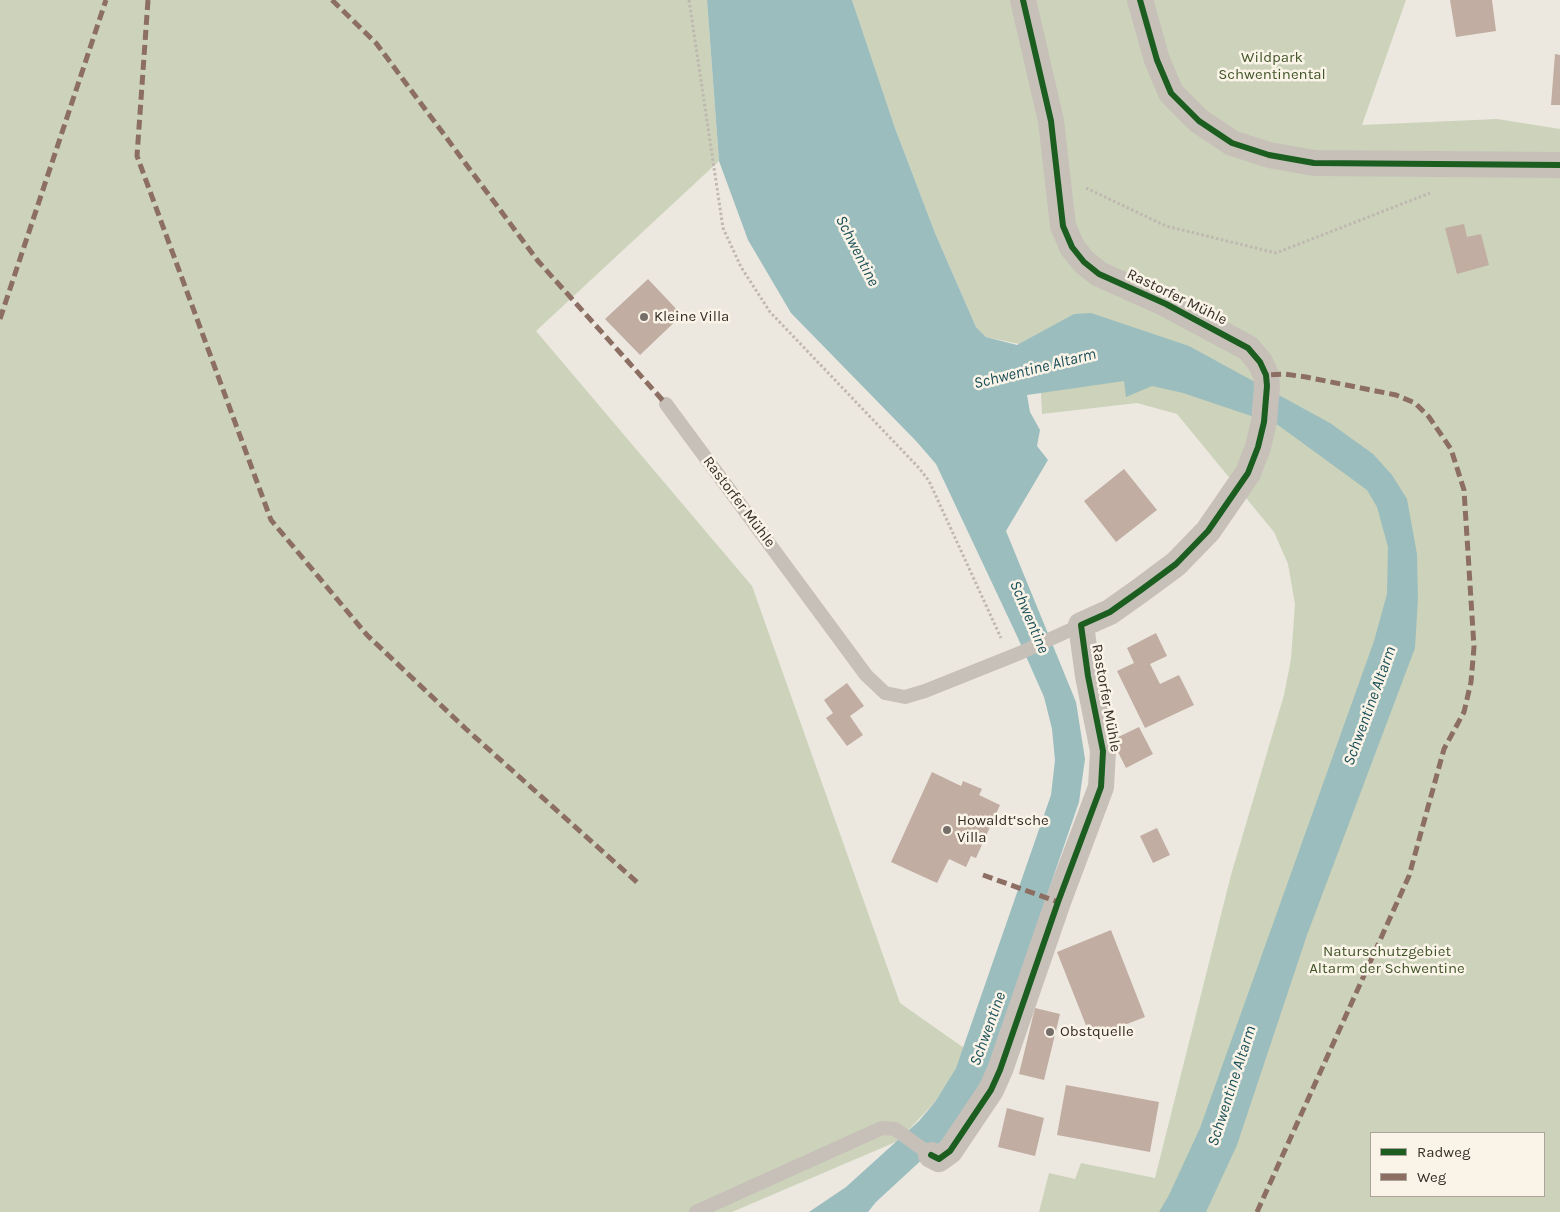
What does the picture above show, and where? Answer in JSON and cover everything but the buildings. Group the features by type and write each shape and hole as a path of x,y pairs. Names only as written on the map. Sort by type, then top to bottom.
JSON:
{"street":[{"name":"Rastorfer Mühle","path":"931,1155 939,1158 950,1151 991,1090 1000,1070 1058,902 1101,787 1104,751 1088,676 1081,625 1110,612 1141,590 1176,564 1208,531 1248,473 1258,448 1264,422 1267,386 1266,375 1260,362 1248,348 1166,304 1099,274 1084,262 1072,247 1063,226 1051,121 1023,0"},
{"path":"1140,0 1156,60 1171,93 1199,121 1232,143 1269,155 1314,163 1558,165"}],"lane":[{"name":"Rastorfer Mühle","path":"666,404 866,676 880,690 894,696 916,694 1015,655 1081,625"},
{"path":"696,1212 882,1128 889,1127 902,1133 931,1155"}],"path":[{"path":"689,0 722,228 741,268 770,312 919,468 928,481 1015,655"},
{"path":"1056,174 1166,226 1276,253 1439,189"}],"green space":[{"path":"0,0 707,0 719,161 536,331 752,586 900,1003 964,1048 956,1068 935,1102 898,1141 732,1212 0,1212"},
{"name":"Naturschutzgebiet Altarm der Schwentine","path":"852,0 1406,0 1362,125 1497,119 1560,129 1560,1212 1039,1212 1049,1173 1075,1179 1081,1163 1155,1178 1231,875 1284,695 1291,659 1295,604 1288,564 1274,532 1177,414 1137,403 1042,414 1041,393 1019,344 986,337 976,327 935,233 895,128"}],"water":[{"path":"707,0 852,0 895,128 935,233 976,327 986,337 1017,345 1074,314 1091,313 1189,346 1330,423 1373,454 1392,475 1407,499 1417,554 1418,598 1415,648 1307,935 1237,1145 1206,1212 1159,1212 1169,1195 1200,1128 1374,641 1387,594 1388,547 1377,507 1367,490 1278,425 1183,393 1152,386 1126,397 1124,381 1027,395 1030,412 1040,430 1037,446 1048,460 1006,531 1076,702 1085,759 1079,802 986,1073 975,1095 940,1143 876,1202 868,1212 809,1212 846,1187 919,1121 935,1102 956,1068 1051,795 1055,760 1052,729 1044,697 936,464 916,441 791,313 748,240 719,161"}],"marked path":[{"path":"0,319 106,0"},
{"path":"148,0 137,156 271,520 367,635 466,729 639,884"},
{"path":"332,0 376,43 538,261 666,404"},
{"path":"1257,1212 1409,876 1444,749 1464,712 1471,682 1474,647 1464,490 1451,449 1429,417 1415,403 1396,395 1306,377 1284,374 1266,375"},
{"path":"983,875 1058,902"}],"cycle path":[{"path":"931,1155 939,1159 950,1151 991,1090 1000,1070 1058,902 1101,787 1103,751 1088,676 1081,625 1110,612 1141,590 1176,564 1208,531 1248,473 1258,447 1264,422 1267,386 1266,375 1260,362 1248,348 1166,304 1099,274 1084,262 1072,247 1063,226 1051,121 1023,0"},
{"path":"1140,0 1157,60 1171,93 1199,121 1232,143 1269,155 1314,163 1560,165"}],"place":[{"name":"Kleine Villa","path":"644,317"},
{"name":"Howaldt‘sche Villa","path":"947,830"},
{"name":"Obstquelle","path":"1050,1032"}],"park label":[{"name":"Wildpark Schwentinental","path":"1272,66"}],"water label":[{"name":"Schwentine","path":"857,251"},
{"name":"Schwentine Altarm","path":"1035,369"},
{"name":"Schwentine","path":"1029,617"},
{"name":"Schwentine Altarm","path":"1370,706"},
{"name":"Schwentine","path":"988,1029"},
{"name":"Schwentine Altarm","path":"1232,1086"}]}
